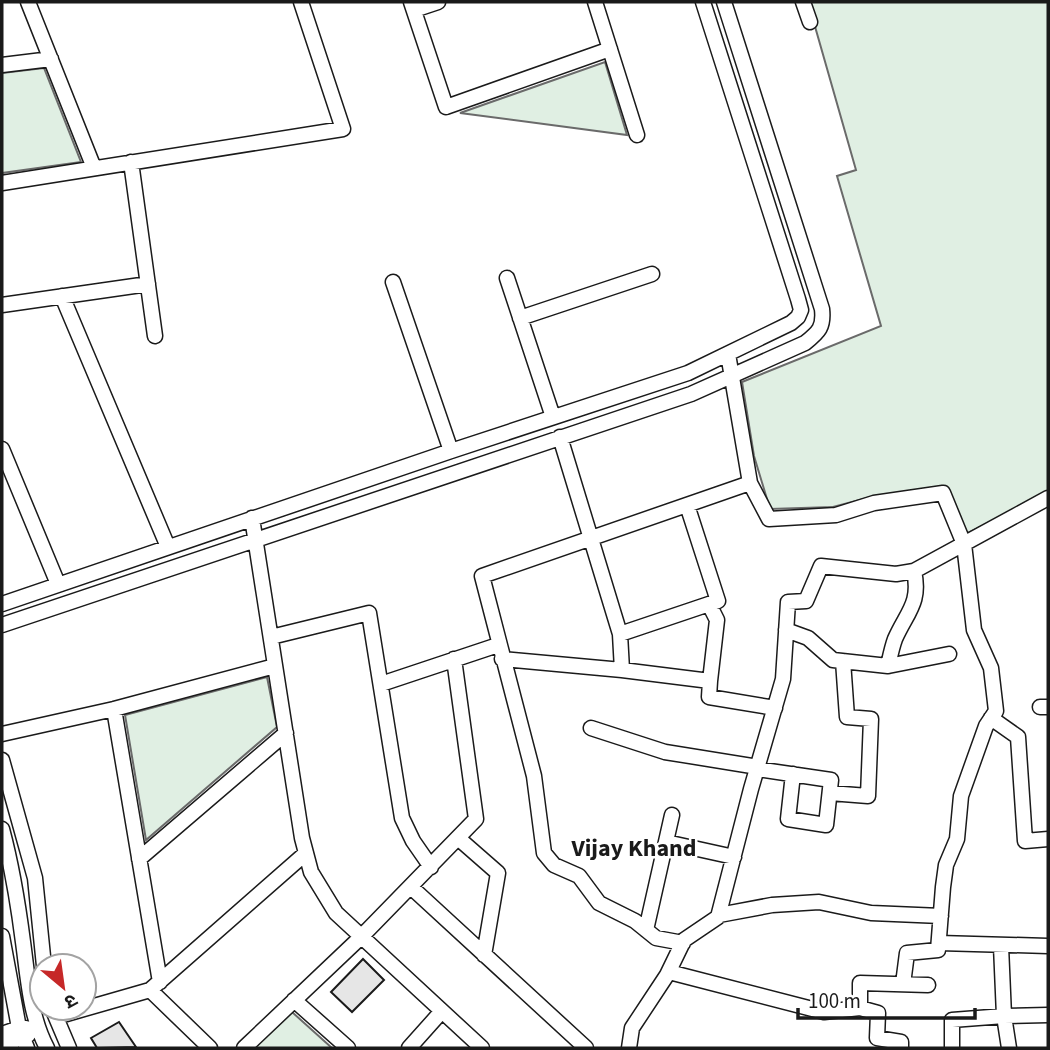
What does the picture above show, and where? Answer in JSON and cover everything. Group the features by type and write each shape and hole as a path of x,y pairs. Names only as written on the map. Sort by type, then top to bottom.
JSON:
{"street":[{"path":"28,2 94,168"},
{"path":"2,183 343,129 301,2"},
{"path":"438,2 413,6 446,107 610,48"},
{"path":"595,2 637,135"},
{"path":"2,604 688,373 791,323 798,317 801,310 703,2"},
{"path":"2,625 691,394 804,343 819,332 823,322 822,309 724,2"},
{"path":"803,2 810,22"},
{"path":"2,65 51,60"},
{"path":"131,162 155,336"},
{"path":"520,318 652,274"},
{"path":"507,278 553,417"},
{"path":"393,282 451,451"},
{"path":"2,305 148,284"},
{"path":"62,296 168,547"},
{"path":"728,354 750,483 769,519 836,515 874,503 943,493 964,544 974,630 991,668 996,711 986,726 961,796 957,839 946,865 938,950 907,953 903,984"},
{"path":"560,437 620,634 622,670"},
{"path":"2,449 58,584"},
{"path":"683,943 656,938 635,921 599,903 579,876 554,865 544,853 534,776 482,576 750,483"},
{"path":"719,915 783,679 788,602 806,601 821,566 896,574 914,571 1048,498"},
{"path":"620,634 718,601 687,505"},
{"path":"252,518 311,872 336,913 482,1048"},
{"path":"888,666 895,640 911,612 918,587 914,571"},
{"path":"709,604 717,620 709,697 775,708"},
{"path":"271,638 369,613 402,818 413,841 431,867"},
{"path":"786,630 808,638 833,660 888,666 949,654"},
{"path":"381,684 454,659 500,652 710,681"},
{"path":"244,1048 361,937 477,819 454,659"},
{"path":"830,793 867,796 871,719 847,717 843,661"},
{"path":"2,734 114,709 275,666"},
{"path":"114,709 139,859 155,986 210,1048"},
{"path":"991,718 1018,737 1025,841 1048,839"},
{"path":"591,728 665,752 831,780 826,825 788,819 793,774"},
{"path":"139,859 286,733"},
{"path":"2,760 35,878 43,952"},
{"path":"646,930 672,816"},
{"path":"2,829 11,862 31,1003 43,1039"},
{"path":"458,838 498,873 484,955"},
{"path":"666,842 734,857"},
{"path":"98,1001 155,986 306,853"},
{"path":"411,887 586,1048"},
{"path":"629,1048 632,1028 669,972 683,943 719,915 772,905 819,902 871,913 941,916"},
{"path":"939,943 1048,946"},
{"path":"3,946 23,1038"},
{"path":"1001,946 1004,1016 1009,1048"},
{"path":"669,972 824,1012 860,1009 878,1013 877,1038 901,1042 901,1048"},
{"path":"860,1009 860,983 928,985"},
{"path":"294,1000 348,1048"},
{"path":"409,1048 442,1011"},
{"path":"952,1048 952,1020 1048,1015"},
{"path":"58,1022 69,1048"},
{"path":"2,1034 43,1039 62,1032"},
{"path":"2,1046 23,1038"}],"green space":[{"path":"808,2 1048,2 1048,493 966,534 946,487 871,497 833,507 770,509 754,456 742,382 881,326 837,176 856,170"},
{"path":"605,62 627,135 460,113"},
{"path":"44,68 81,162 2,173 2,73"},
{"path":"267,677 277,727 146,840 125,715"},
{"path":"292,1012 332,1048 253,1048"}],"building":[{"path":"363,959 384,980 352,1012 331,992"},
{"path":"119,1022 136,1047 97,1048 91,1038"}],"district":[{"name":"Vijay Khand","path":"634,848"}]}
